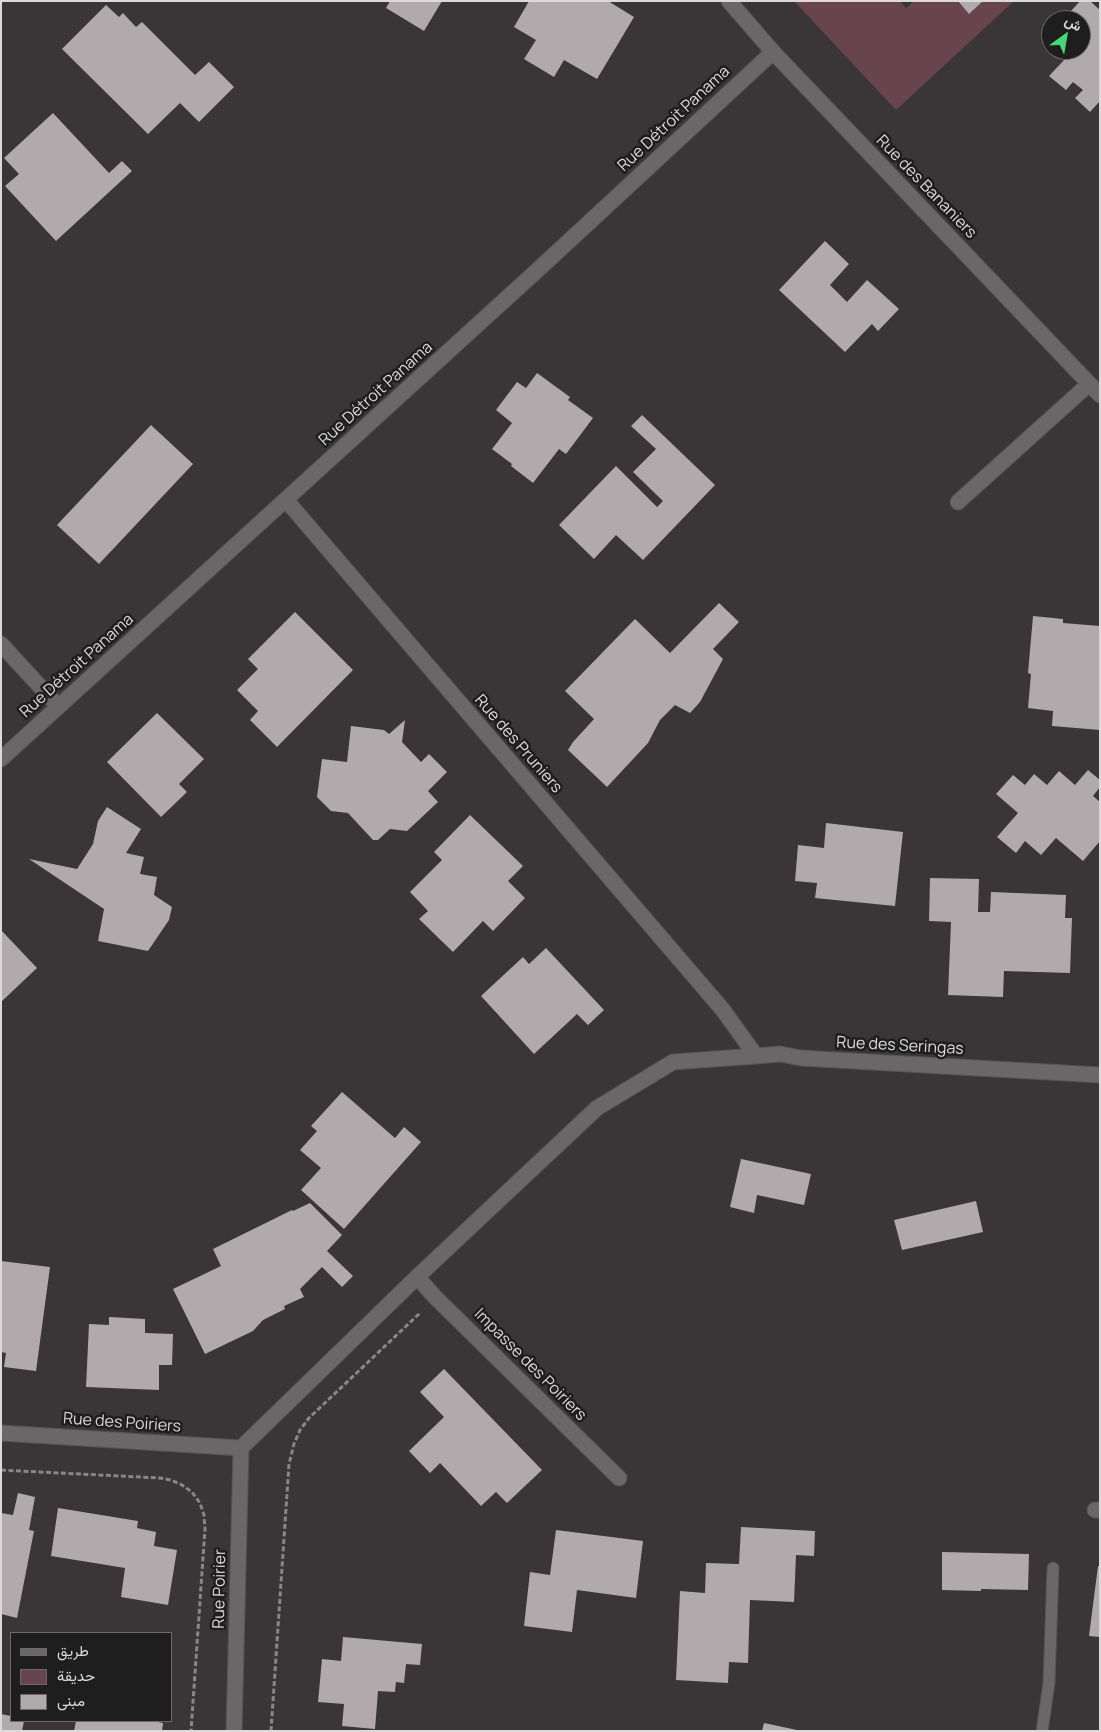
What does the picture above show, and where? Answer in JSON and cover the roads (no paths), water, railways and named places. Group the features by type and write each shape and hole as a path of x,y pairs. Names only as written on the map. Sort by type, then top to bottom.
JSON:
{"street":[{"name":"Rue des Bananiers","path":"729,1 774,52 1094,390"},
{"name":"Rue Détroit Panama","path":"1,759 774,52"},
{"path":"958,502 1094,390"},
{"name":"Rue des Pruniers","path":"286,500 723,1010 756,1056"},
{"path":"1,644 58,706"},
{"name":"Rue des Seringas","path":"241,1448 417,1277 597,1108 673,1062 780,1054 801,1058 1100,1074"},
{"name":"Impasse des Poiriers","path":"417,1277 619,1478"},
{"name":"Rue des Poiriers","path":"1,1433 241,1448"},
{"name":"Rue Poirier","path":"234,1731 241,1448"}],"lane":[{"path":"1042,1731 1049,1683 1054,1568"}]}
